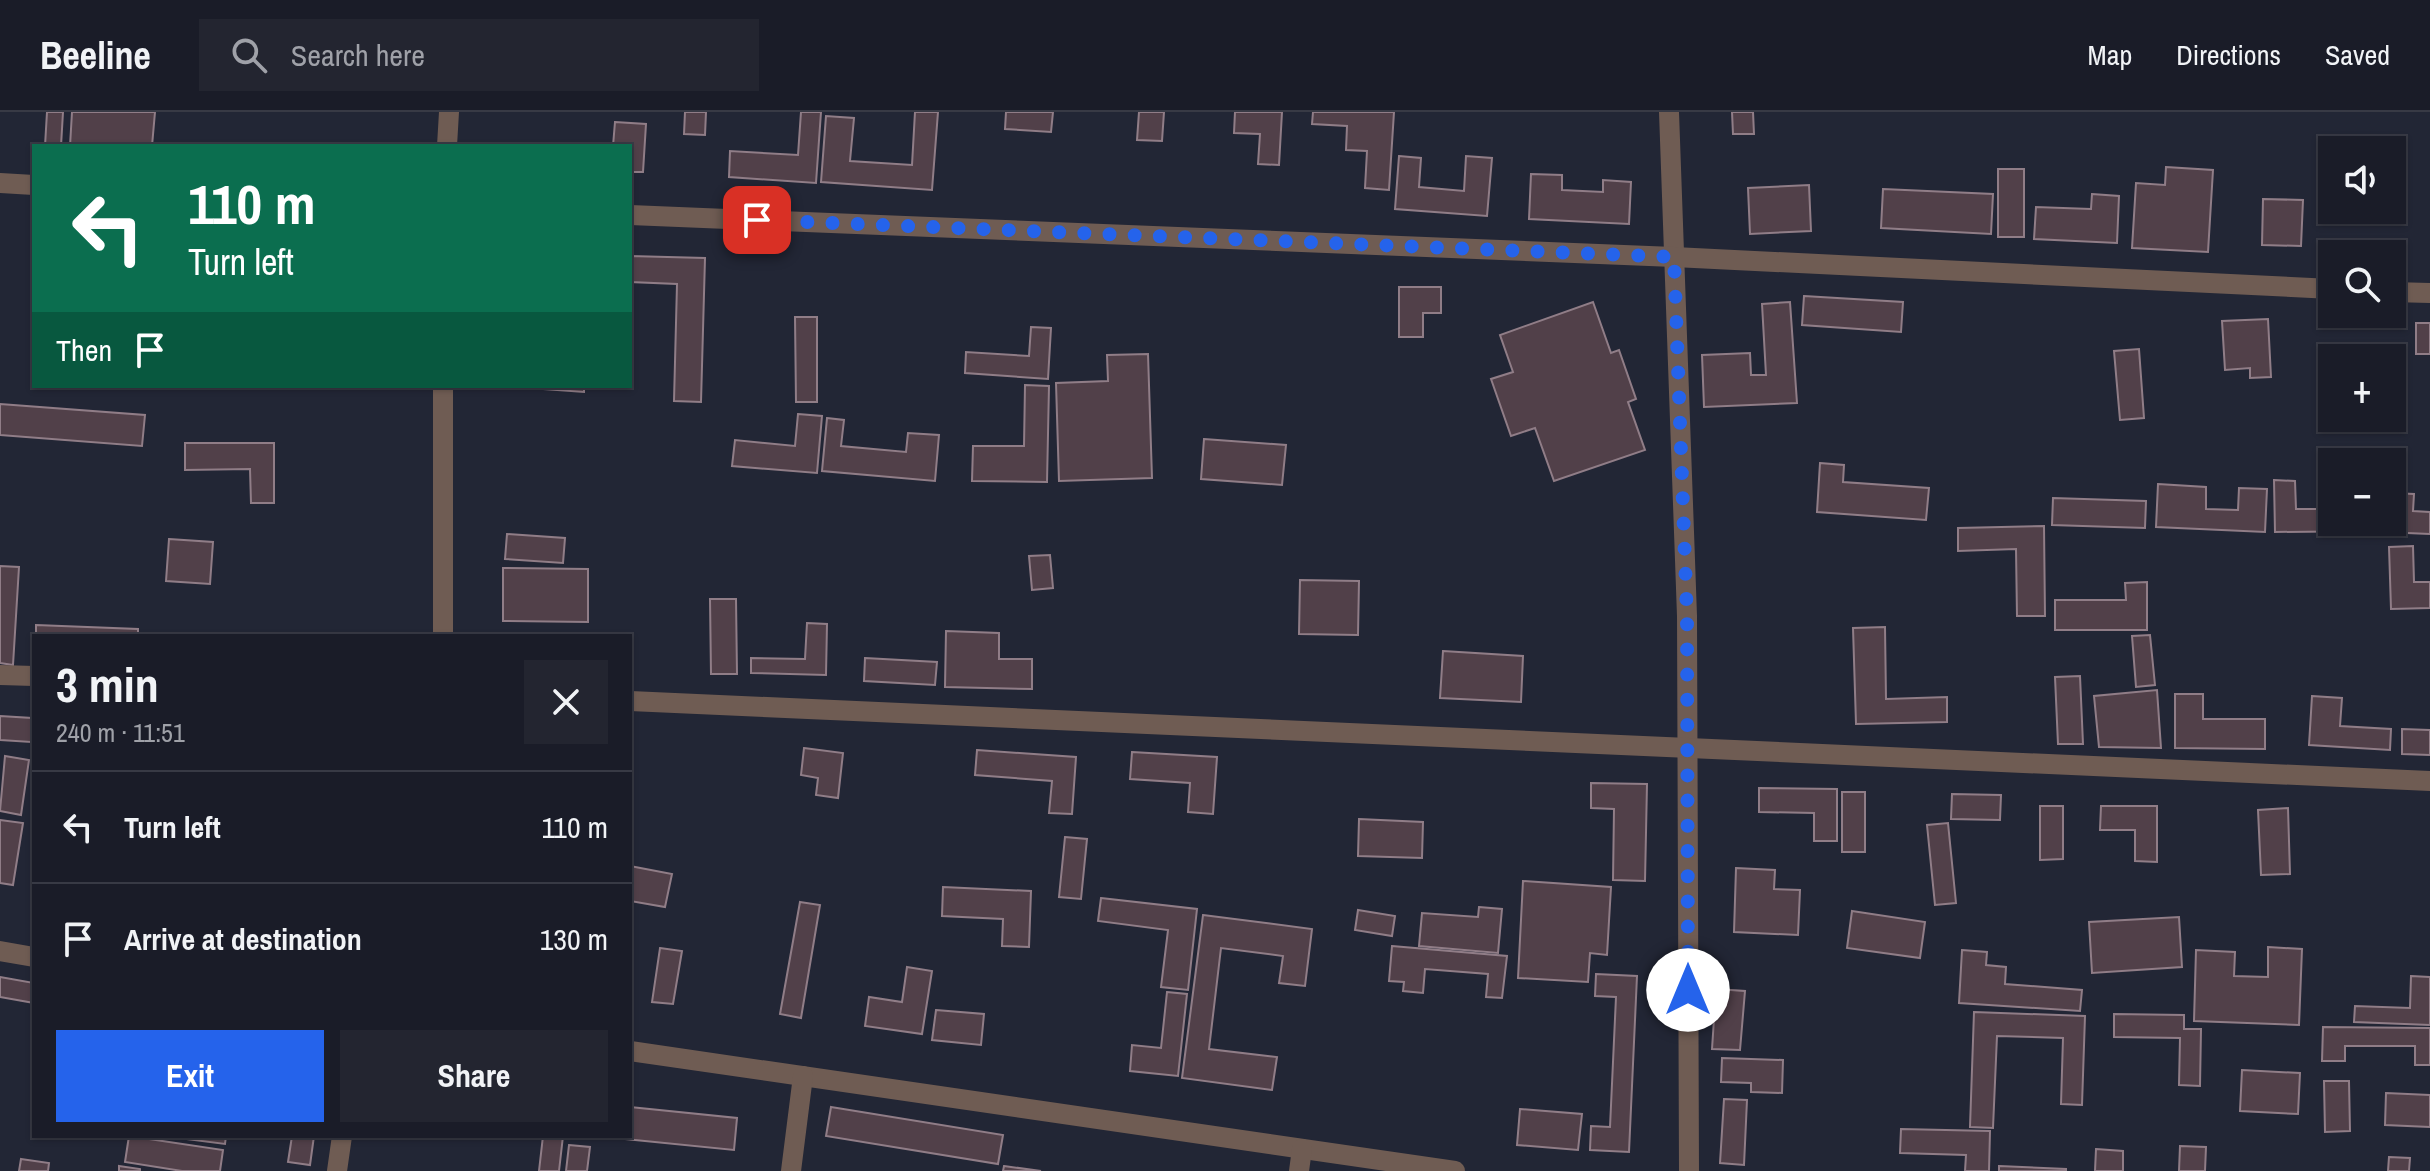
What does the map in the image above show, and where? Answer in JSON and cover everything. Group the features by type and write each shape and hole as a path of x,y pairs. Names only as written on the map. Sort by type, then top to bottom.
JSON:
{"street":[{"path":"447,144 449,112"},
{"path":"1669,112 1687,601 1689,1171"},
{"path":"0,183 32,185"},
{"path":"632,215 1674,257 2318,288"},
{"path":"2406,292 2430,293"},
{"path":"443,388 443,634"},
{"path":"0,675 32,676"},
{"path":"632,701 2430,781"},
{"path":"0,951 32,957"},
{"path":"632,1051 1455,1171"},
{"path":"791,1171 803,1076"},
{"path":"337,1171 342,1138"},
{"path":"1299,1171 1302,1149"}],"building":[{"path":"47,112 63,112 61,144 45,144"},
{"path":"72,112 155,112 152,144 70,144"},
{"path":"685,112 706,112 705,135 684,134"},
{"path":"801,112 821,112 816,183 729,177 730,151 798,155"},
{"path":"915,112 938,112 932,190 821,182 826,116 854,118 850,161 912,165"},
{"path":"1006,112 1053,112 1051,132 1005,129"},
{"path":"1139,112 1164,112 1162,141 1137,140"},
{"path":"1235,112 1282,112 1279,165 1258,164 1260,134 1234,133"},
{"path":"1313,112 1394,112 1389,190 1365,188 1367,151 1346,150 1347,126 1312,124"},
{"path":"1732,112 1753,112 1754,134 1733,134"},
{"path":"615,122 646,124 643,172 632,172 632,144 613,144"},
{"path":"1399,156 1421,158 1419,187 1464,191 1466,156 1492,158 1487,216 1395,209"},
{"path":"2166,167 2213,170 2208,252 2132,248 2136,183 2165,185"},
{"path":"1998,169 2024,169 2024,237 1998,237"},
{"path":"1531,174 1562,175 1562,190 1603,192 1603,180 1631,182 1629,224 1529,219"},
{"path":"1809,185 1811,231 1750,234 1748,188"},
{"path":"1883,189 1993,194 1991,234 1881,228"},
{"path":"2092,194 2119,196 2117,243 2034,239 2036,207 2091,209"},
{"path":"2263,199 2303,200 2301,246 2262,245"},
{"path":"632,256 705,258 701,402 674,401 677,284 632,282"},
{"path":"1399,287 1441,287 1441,313 1423,313 1423,337 1399,337"},
{"path":"1804,296 1903,302 1901,332 1802,325"},
{"path":"1593,302 1611,353 1619,350 1636,399 1628,402 1645,450 1554,481 1535,428 1511,436 1491,379 1513,372 1500,335"},
{"path":"1790,302 1797,403 1704,407 1702,355 1750,353 1751,375 1766,375 1762,304"},
{"path":"795,317 817,317 817,402 796,402"},
{"path":"2268,319 2271,377 2250,378 2250,368 2225,370 2222,321"},
{"path":"2416,323 2430,323 2430,354 2416,354"},
{"path":"1031,327 1051,328 1048,379 965,373 966,352 1029,356"},
{"path":"2139,349 2144,418 2120,420 2114,351"},
{"path":"1148,354 1152,478 1059,481 1056,383 1108,381 1107,355"},
{"path":"1025,385 1049,386 1047,482 972,481 973,446 1024,446"},
{"path":"529,388 584,388 584,392"},
{"path":"0,404 145,415 142,446 0,435"},
{"path":"798,414 822,416 817,473 732,466 735,440 795,446"},
{"path":"827,418 844,420 841,446 906,452 908,433 939,435 935,481 822,471"},
{"path":"1204,439 1286,445 1282,485 1201,479"},
{"path":"185,443 274,443 274,503 251,503 250,469 185,470"},
{"path":"1820,463 1844,465 1843,482 1929,488 1926,520 1817,512"},
{"path":"2274,480 2295,481 2296,509 2318,509 2318,532 2275,532"},
{"path":"2158,484 2206,487 2206,509 2238,510 2239,488 2267,489 2265,532 2156,527"},
{"path":"2406,494 2414,494 2413,511 2430,512 2430,534 2406,533"},
{"path":"2053,498 2146,501 2145,528 2052,525"},
{"path":"2044,526 2045,616 2017,616 2016,549 1958,551 1958,528"},
{"path":"507,534 565,538 563,563 505,559"},
{"path":"169,539 213,542 210,584 166,581"},
{"path":"2413,546 2414,582 2430,582 2430,608 2391,609 2389,547"},
{"path":"1050,555 1053,588 1032,590 1029,556"},
{"path":"0,566 19,567 13,665 0,663"},
{"path":"503,568 588,569 588,622 503,621"},
{"path":"1300,580 1359,581 1358,635 1299,634"},
{"path":"2147,582 2147,630 2055,630 2055,600 2126,600 2125,583"},
{"path":"710,599 736,599 737,674 711,674"},
{"path":"807,623 827,624 826,675 751,673 751,658 805,659"},
{"path":"36,625 138,629 138,634 36,634"},
{"path":"1885,627 1886,699 1947,697 1947,722 1856,724 1853,628"},
{"path":"946,631 999,633 999,659 1032,659 1032,689 945,687"},
{"path":"2150,635 2155,685 2136,687 2132,636"},
{"path":"1443,651 1523,656 1521,702 1440,698"},
{"path":"865,658 937,662 935,685 864,681"},
{"path":"2080,676 2083,744 2058,744 2055,677"},
{"path":"2157,690 2161,748 2099,747 2094,696"},
{"path":"2175,694 2203,694 2203,719 2265,719 2265,749 2175,748"},
{"path":"2312,696 2342,698 2340,726 2391,729 2390,750 2309,745"},
{"path":"0,716 32,718 31,742 0,740"},
{"path":"2402,729 2430,730 2430,755 2402,754"},
{"path":"804,748 843,753 838,798 816,795 818,778 801,775"},
{"path":"977,750 1076,757 1072,814 1049,813 1052,781 975,775"},
{"path":"1132,752 1217,757 1213,814 1188,812 1190,783 1130,779"},
{"path":"5,756 29,760 21,815 0,811"},
{"path":"1591,783 1647,784 1645,881 1613,880 1614,809 1591,808"},
{"path":"1759,788 1837,789 1837,841 1814,841 1814,813 1759,812"},
{"path":"1842,792 1865,792 1865,852 1842,852"},
{"path":"1952,794 2001,795 2000,820 1951,819"},
{"path":"2040,806 2063,806 2063,859 2040,860"},
{"path":"2101,806 2157,806 2157,862 2135,861 2135,830 2100,830"},
{"path":"2288,808 2290,874 2261,875 2258,810"},
{"path":"1359,819 1423,822 1422,858 1358,856"},
{"path":"0,820 23,823 13,885 0,883"},
{"path":"1948,823 1956,903 1935,905 1927,825"},
{"path":"1065,837 1087,839 1081,899 1059,897"},
{"path":"632,866 672,874 665,907 632,901"},
{"path":"1736,868 1775,870 1774,889 1800,890 1798,935 1734,932"},
{"path":"1523,881 1611,887 1607,955 1590,953 1588,982 1518,978"},
{"path":"943,887 1031,891 1029,947 1002,946 1003,919 942,916"},
{"path":"1101,898 1197,909 1188,990 1161,987 1168,930 1098,921"},
{"path":"800,902 820,905 801,1018 780,1014"},
{"path":"1479,907 1502,909 1498,953 1419,946 1422,913 1478,917"},
{"path":"1358,910 1395,916 1392,936 1355,930"},
{"path":"1852,911 1925,922 1920,958 1847,948"},
{"path":"1203,915 1312,929 1305,986 1279,983 1283,956 1221,948 1209,1049 1277,1057 1272,1090 1182,1078"},
{"path":"2179,917 2182,967 2092,973 2089,922"},
{"path":"1392,946 1507,956 1502,998 1486,997 1488,974 1425,969 1423,993 1403,991 1404,982 1389,981"},
{"path":"2268,947 2302,949 2299,1025 2194,1021 2196,950 2235,952 2234,976 2268,977"},
{"path":"660,948 682,951 673,1004 652,1002"},
{"path":"1962,950 1987,952 1986,965 2006,967 2005,984 2082,990 2080,1011 1959,1003"},
{"path":"907,967 932,971 922,1034 865,1026 869,997 902,1002"},
{"path":"1596,974 1637,976 1629,1152 1590,1150 1591,1126 1610,1127 1616,997 1595,996"},
{"path":"2411,976 2430,977 2430,1025 2354,1022 2355,1006 2410,1008"},
{"path":"0,977 32,983 32,1003 0,997"},
{"path":"1716,989 1745,991 1740,1050 1712,1049"},
{"path":"1167,992 1187,994 1178,1076 1130,1071 1132,1045 1161,1048"},
{"path":"936,1010 984,1014 981,1045 932,1040"},
{"path":"1974,1012 2085,1016 2082,1105 2061,1104 2063,1038 1997,1036 1993,1128 1970,1127"},
{"path":"2114,1014 2184,1015 2184,1029 2201,1029 2200,1086 2179,1085 2180,1038 2114,1037"},
{"path":"2323,1027 2430,1028 2430,1065 2415,1065 2415,1046 2345,1046 2345,1061 2322,1061"},
{"path":"1722,1058 1783,1060 1782,1093 1751,1092 1751,1083 1721,1082"},
{"path":"2242,1070 2300,1073 2298,1114 2240,1111"},
{"path":"2324,1081 2349,1081 2350,1131 2325,1132"},
{"path":"2386,1093 2430,1095 2430,1127 2385,1125"},
{"path":"1724,1099 1747,1100 1744,1165 1720,1163"},
{"path":"632,1107 737,1118 734,1150 615,1138 632,1138"},
{"path":"831,1107 1003,1135 998,1164 826,1136"},
{"path":"1520,1109 1582,1114 1578,1150 1517,1145"},
{"path":"1901,1129 1990,1131 1989,1171 1965,1171 1966,1155 1900,1153"},
{"path":"129,1138 223,1150 220,1171 182,1171 125,1162"},
{"path":"178,1138 226,1138 225,1144"},
{"path":"292,1138 314,1138 310,1165 288,1162"},
{"path":"543,1138 563,1138 559,1171 539,1171"},
{"path":"569,1145 590,1147 587,1171 566,1171"},
{"path":"2180,1146 2206,1147 2205,1171 2179,1171"},
{"path":"2096,1149 2123,1151 2123,1171 2095,1171"},
{"path":"2389,1157 2410,1158 2409,1171 2388,1171"},
{"path":"21,1159 49,1163 48,1171 19,1171"},
{"path":"119,1166 140,1169 140,1171 119,1171"},
{"path":"1004,1166 1041,1171 1003,1171"},
{"path":"1999,1166 2066,1169 2066,1171 1999,1171"}],"route":[{"path":"757,220 1674,257 1687,616 1688,990"}]}
